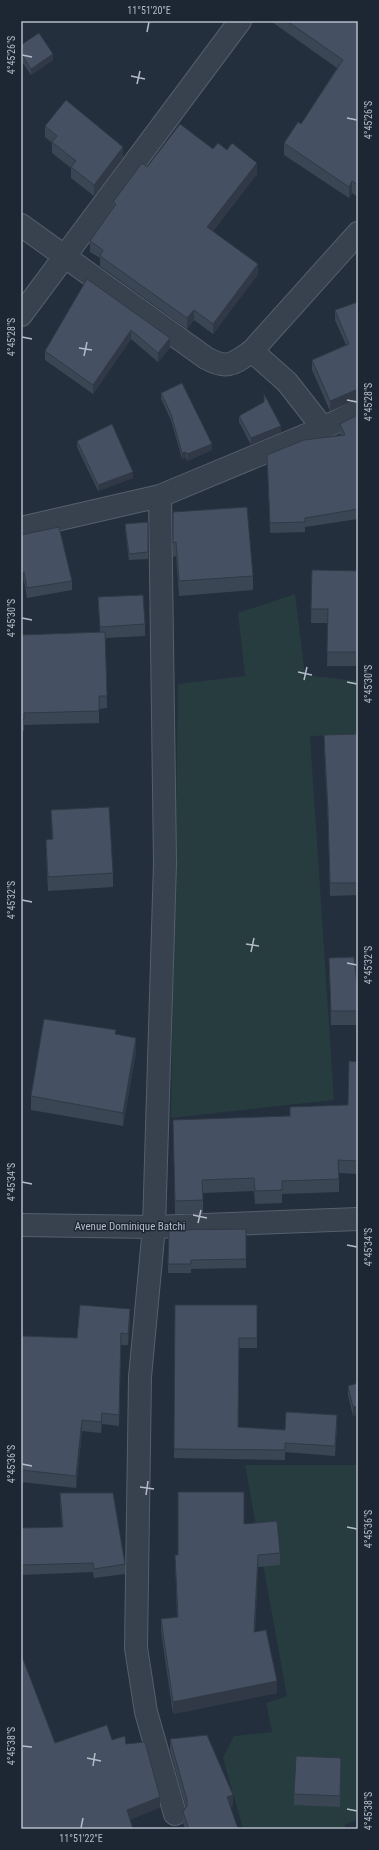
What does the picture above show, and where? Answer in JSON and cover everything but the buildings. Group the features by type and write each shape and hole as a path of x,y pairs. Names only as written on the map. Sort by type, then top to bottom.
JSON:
{"street":[{"path":"21,315 240,21"},
{"path":"21,225 206,358 219,365 232,365 252,351 358,233"},
{"path":"252,351 287,382 323,428"},
{"path":"21,528 160,496 323,428 358,411"},
{"path":"160,496 165,863 154,1227 140,1377 136,1648 146,1712 175,1814"},
{"name":"Avenue Dominique Batchi","path":"21,1226 154,1227 358,1219"}],"green space":[{"path":"295,594 305,675 358,681 358,735 310,736 334,1100 171,1118 178,684 245,676 238,613"},
{"path":"245,1465 358,1465 358,1819 345,1825 346,1829 243,1829 223,1758 234,1736 272,1732 266,1703 287,1696"}]}
